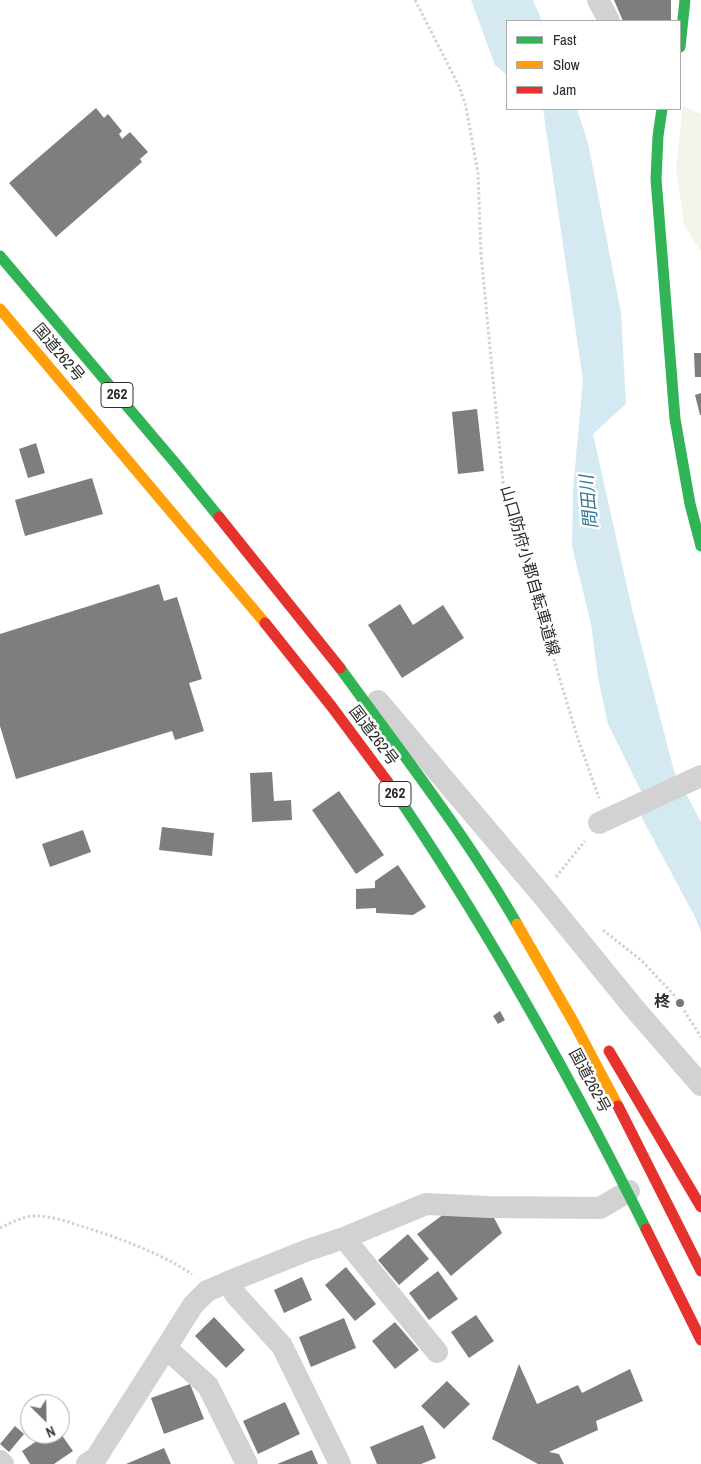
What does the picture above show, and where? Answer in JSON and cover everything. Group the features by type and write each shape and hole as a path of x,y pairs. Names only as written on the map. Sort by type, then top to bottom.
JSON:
{"main road":[{"path":"681,38 685,0"},
{"path":"662,110 658,136 656,179 675,419 690,504 701,546"},
{"name":"国道262号","path":"4,268 233,534 335,661 379,719 440,806 501,896 574,1023 634,1136 701,1271"},
{"name":"国道262号","path":"0,309 288,650 376,766 448,871 553,1049 629,1191 701,1340"},
{"path":"517,925 576,1004"},
{"path":"604,1044 701,1207"}],"street":[{"path":"598,0 608,20"},
{"path":"233,534 308,618 542,895 634,1008 701,1085"},
{"path":"605,821 701,776"},
{"path":"93,1462 193,1305 207,1292 426,1204 488,1207 600,1208 629,1191"},
{"path":"344,1238 437,1352"},
{"path":"228,1282 235,1294 282,1346 340,1464"},
{"path":"166,1348 208,1386 248,1464"},
{"path":"0,1461 3,1464"}],"path":[{"name":"山口防府小郡自転車道線","path":"415,0 459,86 466,107 478,172 481,254 503,483 511,517 577,736 605,821"},
{"path":"551,883 605,821"},
{"path":"599,927 642,960 674,996 701,1037"},
{"path":"0,1228 14,1221 34,1216 62,1220 119,1238 175,1263 197,1277 207,1292"}],"shaded area":[{"path":"683,106 701,114 701,252 684,224 676,168"}],"water":[{"path":"471,0 533,0 542,20 506,20 506,74 495,65"},
{"name":"問田川","path":"543,110 577,110 588,143 621,313 626,404 593,434 632,609 674,771 701,822 701,932 695,917 642,818 641,791 608,724 598,678 591,624 572,546 573,490 583,380"}],"building":[{"path":"614,0 671,0 671,20 623,20"},
{"path":"96,108 104,118 108,114 122,131 119,134 122,139 130,132 148,152 140,159 142,162 56,237 9,183"},
{"path":"694,353 701,353 701,377 695,377"},
{"path":"701,393 701,415 700,415 695,395"},
{"path":"477,409 484,471 458,474 452,412"},
{"path":"36,443 45,473 28,478 19,449"},
{"path":"92,478 103,514 25,536 15,500"},
{"path":"159,584 164,601 177,597 202,679 189,683 204,731 175,740 172,731 16,779 0,726 0,634"},
{"path":"400,604 413,625 443,605 464,638 402,678 368,625"},
{"path":"272,772 274,801 291,800 292,820 252,822 250,773"},
{"path":"339,791 384,855 356,874 312,810"},
{"path":"162,827 214,833 212,856 159,850"},
{"path":"83,830 91,852 50,867 42,844"},
{"path":"398,865 426,907 413,915 376,913 376,908 356,909 356,889 375,888 375,881"},
{"path":"500,1011 505,1020 498,1024 493,1016"},
{"path":"444,1214 492,1214 502,1233 451,1276 417,1234"},
{"path":"408,1234 429,1259 399,1285 378,1260"},
{"path":"346,1267 376,1304 355,1321 325,1285"},
{"path":"438,1271 458,1299 429,1320 409,1293"},
{"path":"302,1277 312,1300 284,1313 274,1290"},
{"path":"476,1315 494,1341 469,1358 451,1332"},
{"path":"214,1317 245,1350 226,1368 195,1336"},
{"path":"344,1318 356,1348 311,1367 299,1337"},
{"path":"395,1322 419,1350 395,1369 372,1341"},
{"path":"519,1364 537,1404 578,1385 582,1393 630,1369 643,1401 596,1421 598,1430 549,1452 559,1454 564,1464 538,1464 492,1439"},
{"path":"447,1381 470,1404 444,1429 421,1406"},
{"path":"190,1384 204,1419 164,1434 151,1398"},
{"path":"285,1402 300,1434 258,1454 243,1421"},
{"path":"423,1425 436,1458 421,1464 377,1464 370,1447"},
{"path":"15,1426 20,1430 20,1439 9,1452 0,1444"},
{"path":"32,1444 68,1444 73,1451 54,1464 30,1464 22,1451"},
{"path":"164,1448 171,1464 126,1464"},
{"path":"312,1450 318,1464 277,1464"}],"traffic: fast":[{"path":"681,38 685,0"},
{"path":"662,110 658,136 656,179 675,419 690,504 701,546"},
{"path":"0,256 219,517"},
{"path":"340,668 454,826 517,924"},
{"path":"387,781 492,944 587,1114 646,1229"}],"traffic: slow":[{"path":"0,309 265,623"},
{"path":"517,924 574,1023 618,1106"}],"traffic: jam":[{"path":"219,517 340,668"},
{"path":"265,623 332,707 387,781"},
{"path":"609,1051 701,1207"},
{"path":"618,1106 701,1271"},
{"path":"646,1229 701,1340"}],"place":[{"name":"柊","path":"680,1003"}]}
